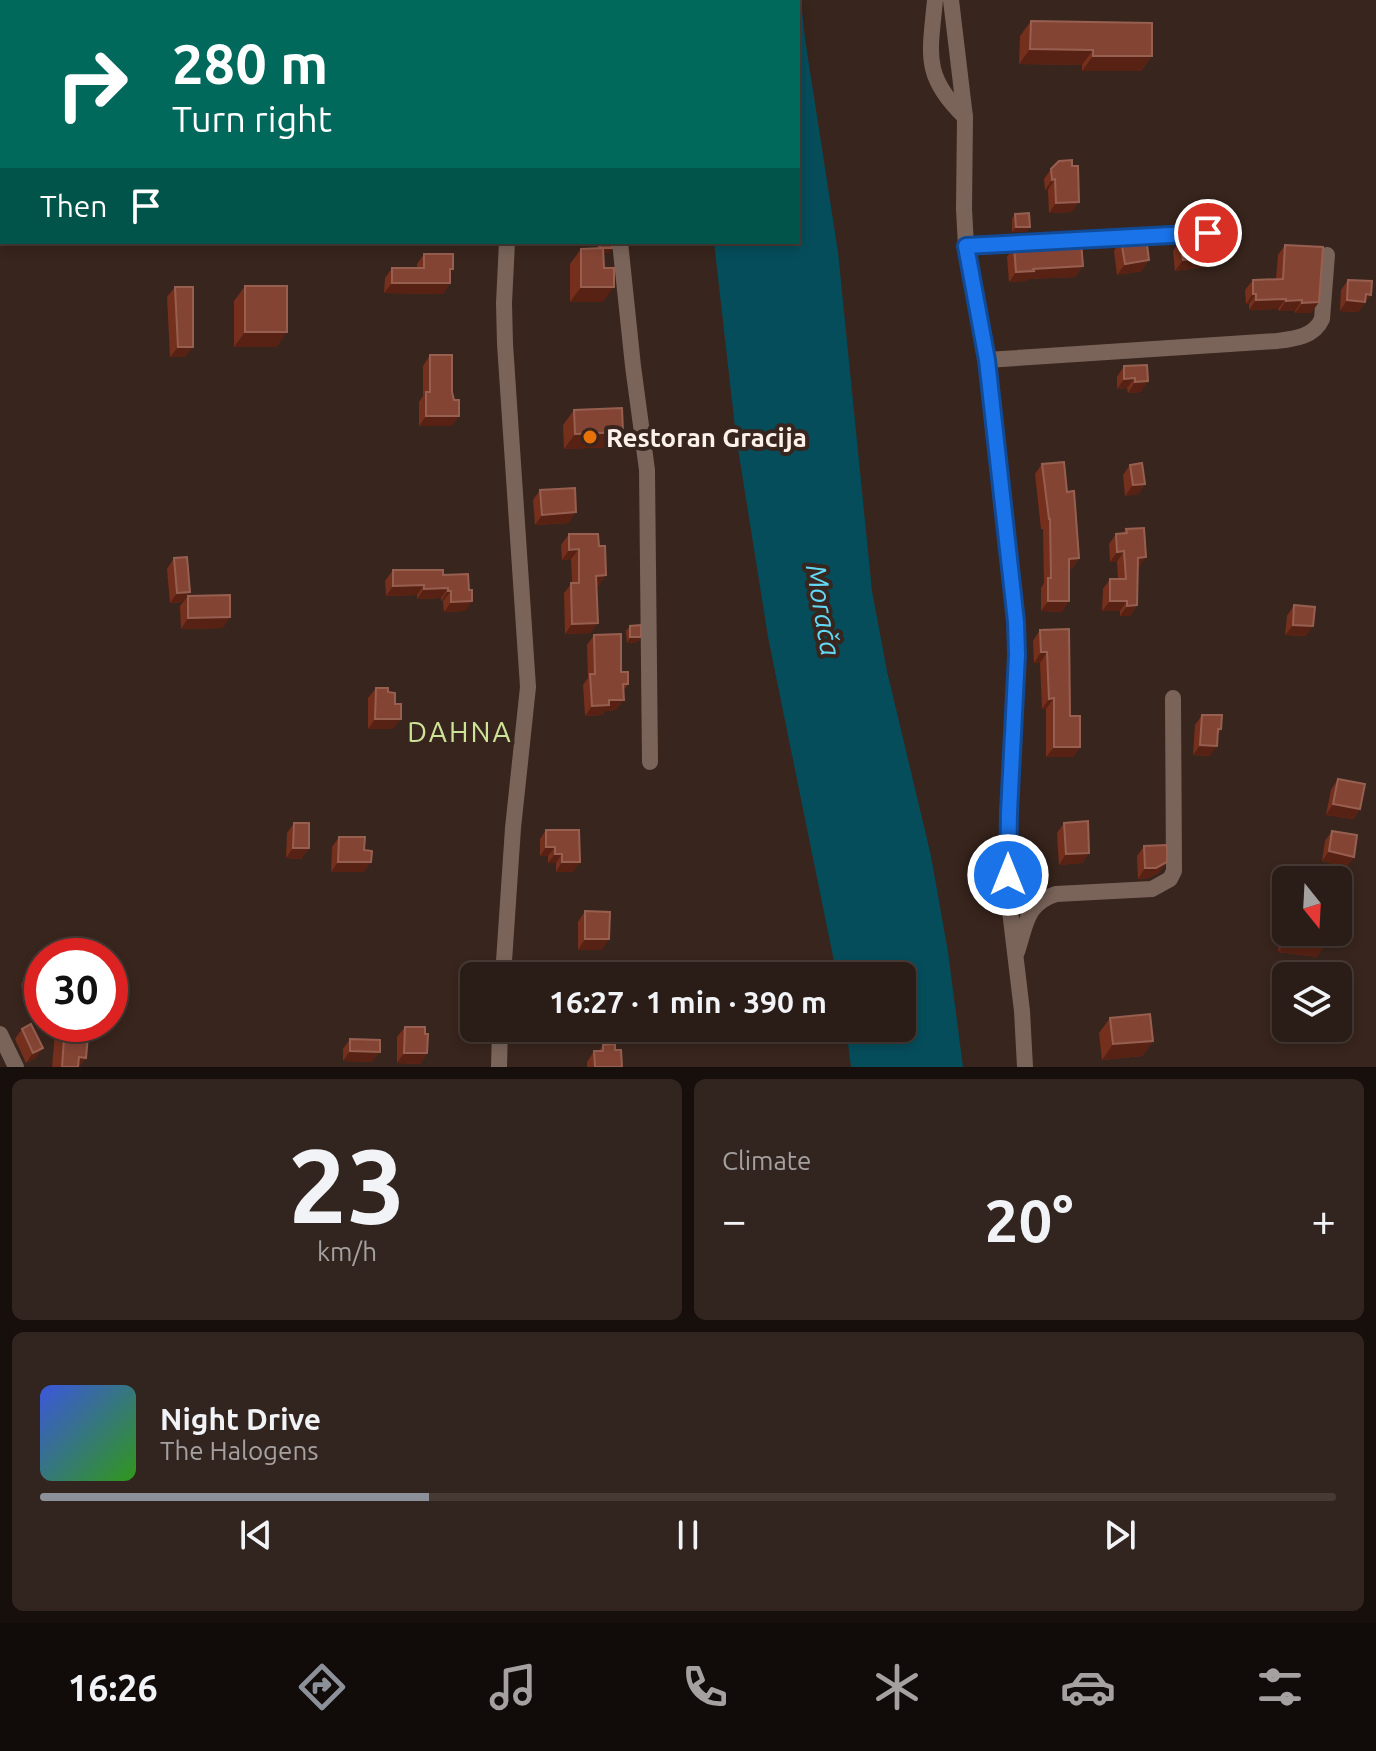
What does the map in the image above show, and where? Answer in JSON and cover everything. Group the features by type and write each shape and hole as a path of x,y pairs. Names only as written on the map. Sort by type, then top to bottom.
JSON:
{"street":[{"path":"935,0 930,56 937,82 965,117"},
{"path":"951,0 965,117 966,246 987,360 1016,622 1008,894 1022,1011 1025,1067"},
{"path":"966,246 1208,233"},
{"path":"504,962 513,828 528,687 505,344 507,244"},
{"path":"620,244 647,470 650,762"},
{"path":"987,360 1277,341 1304,336 1319,327 1322,319 1327,255"},
{"path":"1015,959 1034,905 1043,898 1056,894 1152,889 1170,879 1174,871 1173,698"},
{"path":"0,1034 16,1067"},
{"path":"499,1067 500,1042"}],"water":[{"name":"Morača","path":"801,0 838,252 872,591 887,671 931,856 948,952 963,1067 851,1067 848,1042 916,1042 916,962 834,962 768,637 736,436 714,244 800,244"}],"building":[{"path":"1031,21 1152,23 1152,56 1093,56 1093,50 1030,49"},
{"path":"1072,160 1072,166 1078,166 1079,202 1056,203 1055,179 1052,180 1051,169 1059,161"},
{"path":"1029,213 1030,227 1016,227 1015,214"},
{"path":"1146,237 1149,260 1125,264 1121,240"},
{"path":"1208,237 1210,257 1183,260 1180,240"},
{"path":"1081,241 1083,266 1016,272 1014,247"},
{"path":"600,244 612,244 612,248 600,248"},
{"path":"1285,245 1323,247 1319,302 1256,300 1253,280 1283,279"},
{"path":"603,248 604,268 614,268 614,287 581,287 581,249"},
{"path":"424,254 453,254 450,283 392,283 392,268 424,268"},
{"path":"1348,280 1372,281 1371,295 1366,294 1365,302 1347,300"},
{"path":"245,286 287,286 287,332 245,332"},
{"path":"175,287 193,287 193,347 178,347"},
{"path":"430,355 452,355 452,392 454,400 459,400 459,416 426,416 426,392 430,392"},
{"path":"1147,365 1148,381 1124,379 1124,366"},
{"path":"622,408 623,432 575,434 574,410"},
{"path":"1064,462 1067,492 1074,491 1079,558 1069,559 1069,601 1048,601 1048,578 1051,578 1050,519 1042,464"},
{"path":"1142,463 1145,484 1133,485 1130,465"},
{"path":"575,488 576,512 542,515 540,490"},
{"path":"1144,528 1146,557 1138,558 1137,605 1127,606 1127,601 1110,601 1110,579 1126,579 1124,551 1117,552 1116,534 1127,533 1126,529"},
{"path":"569,534 598,534 599,546 605,546 606,575 596,576 598,623 572,624 571,583 579,583 579,549 569,550"},
{"path":"187,557 190,592 177,593 174,558"},
{"path":"393,570 443,570 443,575 468,574 472,601 451,602 448,588 393,586"},
{"path":"230,595 230,617 188,618 188,596"},
{"path":"1294,605 1315,607 1313,626 1293,625"},
{"path":"641,625 641,637 630,637 630,626"},
{"path":"1069,629 1070,716 1080,716 1080,747 1054,747 1054,698 1049,699 1047,652 1041,652 1040,630"},
{"path":"621,634 621,672 628,672 628,684 623,684 624,700 609,700 609,705 592,706 590,674 595,674 594,635"},
{"path":"376,688 388,688 388,692 395,693 395,704 401,704 401,719 375,719"},
{"path":"1202,715 1222,715 1217,746 1200,745"},
{"path":"1338,779 1365,784 1360,809 1333,804"},
{"path":"1088,821 1089,853 1066,854 1064,823"},
{"path":"294,823 309,823 309,848 293,848"},
{"path":"546,830 579,830 580,862 562,862 562,854 555,854 555,847 546,847"},
{"path":"1332,831 1357,835 1354,857 1329,851"},
{"path":"339,837 365,837 364,850 372,851 371,862 338,862"},
{"path":"1167,845 1167,862 1156,868 1145,868 1144,846"},
{"path":"585,911 610,912 609,939 585,939"},
{"path":"1150,1014 1153,1041 1113,1044 1110,1018"},
{"path":"405,1027 425,1027 425,1034 428,1034 427,1053 404,1053"},
{"path":"350,1039 380,1040 380,1052 350,1051"},
{"path":"28,1042 40,1042 43,1048 33,1053"},
{"path":"64,1042 87,1042 86,1058 79,1057 78,1067 62,1067"},
{"path":"615,1044 615,1050 621,1050 622,1067 595,1067 594,1051 603,1051 603,1045"}],"place":[{"name":"Restoran Gracija","path":"590,437"}],"district":[{"name":"DAHNA","path":"460,731"}],"route":[{"path":"1008,875 1016,622 987,360 966,246 1208,233"}]}
